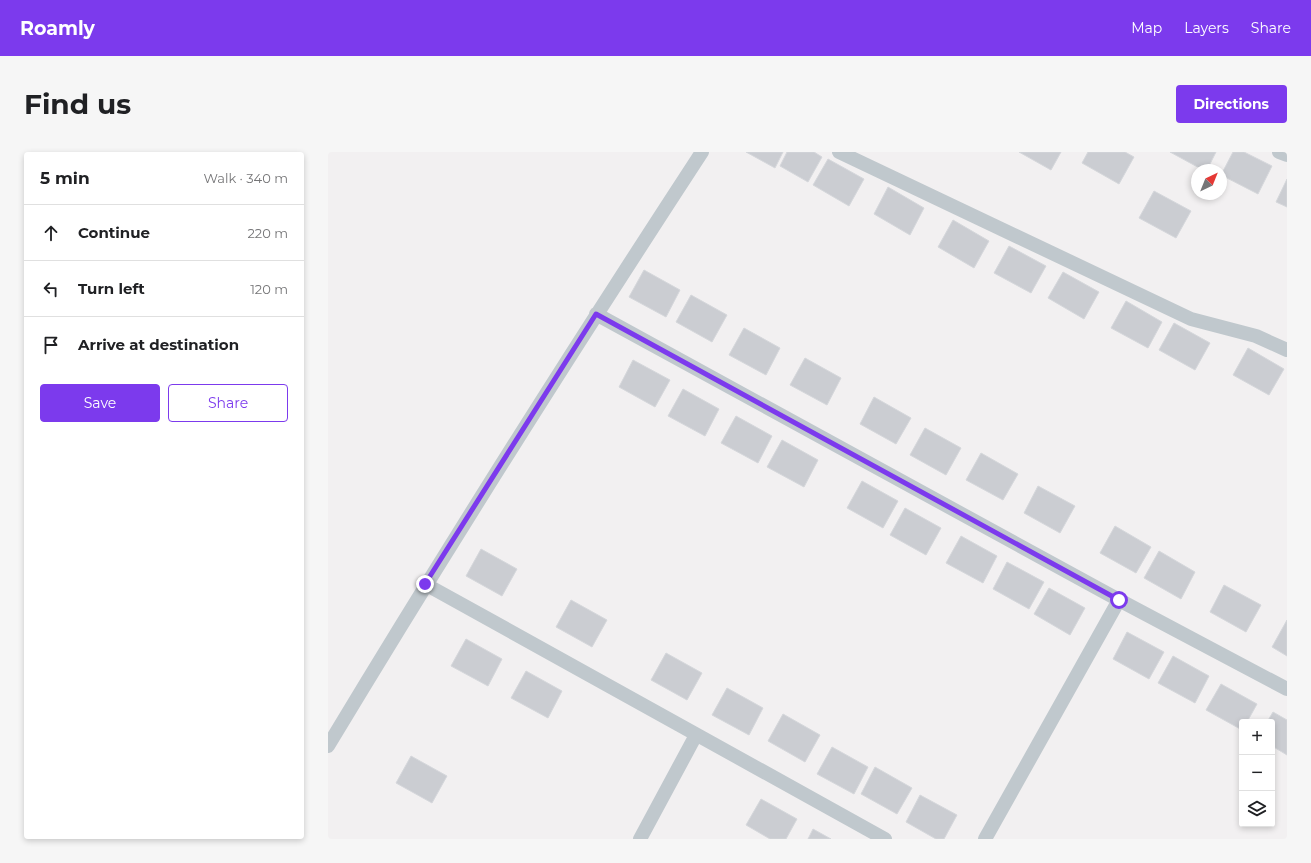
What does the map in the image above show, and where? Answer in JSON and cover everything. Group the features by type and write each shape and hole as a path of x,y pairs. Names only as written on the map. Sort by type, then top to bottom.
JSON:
{"street":[{"path":"328,746 425,584 596,314 702,152"},
{"path":"839,152 1191,319 1256,336 1287,350"},
{"path":"1279,152 1287,155"},
{"path":"596,314 1119,600 1287,689"},
{"path":"425,584 886,839"},
{"path":"985,839 1119,600"},
{"path":"640,839 696,735"}],"building":[{"path":"746,152 783,152 775,168"},
{"path":"787,152 814,152 822,157 808,182 780,166"},
{"path":"1019,152 1061,152 1051,170"},
{"path":"1088,152 1125,152 1134,157 1119,184 1082,163"},
{"path":"1170,152 1216,152 1210,164 1192,164"},
{"path":"1233,152 1244,152 1272,166 1258,194 1227,178 1227,164"},
{"path":"828,159 864,179 849,206 813,185"},
{"path":"1287,179 1287,207 1276,202"},
{"path":"888,187 924,208 910,235 874,214"},
{"path":"1154,191 1191,211 1176,238 1139,218"},
{"path":"953,220 989,241 974,268 938,247"},
{"path":"1009,246 1046,266 1031,293 994,273"},
{"path":"644,270 680,290 666,317 629,297"},
{"path":"1063,272 1099,292 1084,319 1048,298"},
{"path":"691,295 727,315 712,342 676,322"},
{"path":"1126,301 1162,322 1148,348 1111,328"},
{"path":"1174,323 1210,343 1195,370 1159,350"},
{"path":"744,328 780,348 766,375 729,355"},
{"path":"1248,348 1284,369 1269,395 1233,375"},
{"path":"805,358 841,378 827,405 790,385"},
{"path":"633,360 670,380 655,407 619,387"},
{"path":"683,389 719,409 705,436 668,416"},
{"path":"874,397 911,418 896,444 860,424"},
{"path":"736,416 772,436 758,463 721,443"},
{"path":"925,428 961,448 946,475 910,455"},
{"path":"782,440 818,460 804,487 767,467"},
{"path":"981,453 1018,474 1003,500 966,480"},
{"path":"862,481 898,501 883,528 847,508"},
{"path":"1038,486 1075,506 1060,533 1024,513"},
{"path":"905,508 941,528 926,555 890,535"},
{"path":"1115,526 1151,547 1136,573 1100,553"},
{"path":"961,536 997,556 983,583 946,563"},
{"path":"481,549 517,569 502,596 466,576"},
{"path":"1159,551 1195,572 1181,599 1144,578"},
{"path":"1007,562 1044,582 1029,609 993,589"},
{"path":"1224,585 1261,605 1246,632 1210,612"},
{"path":"1049,588 1085,608 1070,635 1034,614"},
{"path":"571,600 607,620 592,647 556,627"},
{"path":"1287,620 1287,656 1272,647"},
{"path":"1127,632 1164,652 1149,679 1113,659"},
{"path":"466,639 502,659 488,686 451,666"},
{"path":"666,653 702,673 687,700 651,680"},
{"path":"1173,656 1209,676 1195,703 1158,683"},
{"path":"526,671 562,691 548,718 511,698"},
{"path":"1221,684 1257,704 1249,719 1239,719 1239,728 1206,710"},
{"path":"727,688 763,708 749,735 712,715"},
{"path":"1273,712 1287,720 1287,755 1275,748 1275,719 1269,719"},
{"path":"783,714 820,735 805,762 768,741"},
{"path":"832,747 868,767 854,794 817,774"},
{"path":"411,756 447,776 432,803 396,783"},
{"path":"875,767 912,788 897,814 861,794"},
{"path":"920,795 957,815 944,839 936,839 906,822"},
{"path":"761,799 797,819 786,839 770,839 746,825"},
{"path":"813,829 831,839 808,839"}],"route":[{"path":"425,584 596,314 1119,600"}]}
